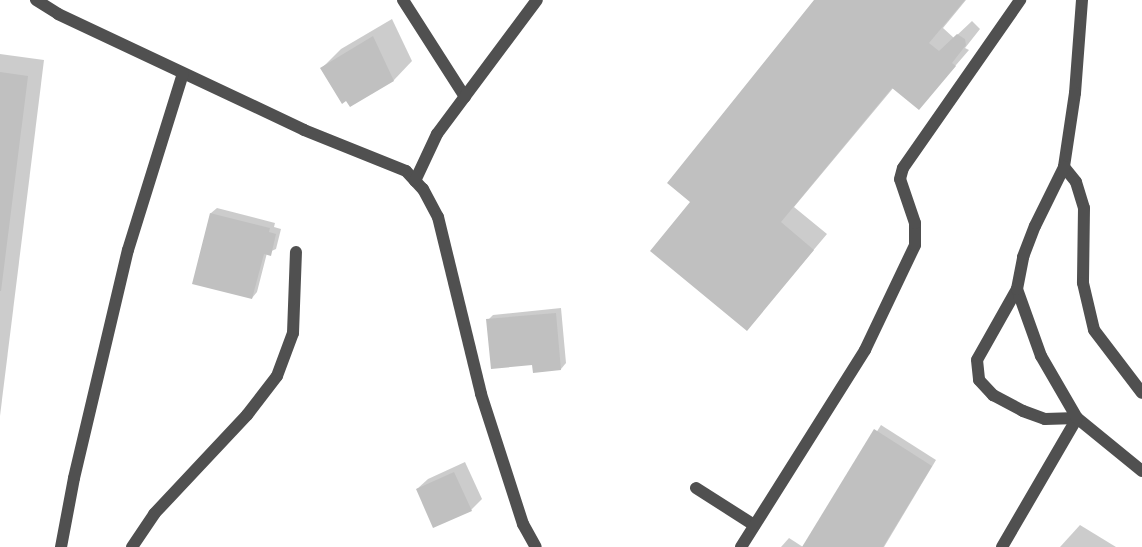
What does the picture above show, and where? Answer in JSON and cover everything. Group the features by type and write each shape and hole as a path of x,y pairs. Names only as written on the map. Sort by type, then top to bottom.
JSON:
{"lane":[{"path":"36,0 58,14 304,130 406,171 438,217 481,394 523,524 536,547"},
{"path":"403,0 465,97"},
{"path":"415,181 437,134 537,0"},
{"path":"741,547 866,350 915,245 915,223 900,179 903,168 920,138 1020,0"},
{"path":"1077,418 1045,419 1023,411 993,395 979,380 977,360 1017,289 1035,226 1064,167 1075,93 1082,0"},
{"path":"61,547 74,478 128,250 183,73"},
{"path":"1064,167 1076,182 1084,208 1083,283 1094,330 1142,393"},
{"path":"132,547 154,514 247,415 277,376 293,333 296,252"},
{"path":"1017,289 1041,356 1077,418 1142,471"},
{"path":"1002,547 1077,418"},
{"path":"696,488 754,525"}],"building":[{"path":"814,0 965,0 929,43 939,51 957,34 965,39 966,45 952,63 956,66 919,110 892,88 781,222 814,250 747,331 650,251 690,202 667,183"},
{"path":"373,36 394,81 350,107 346,101 342,104 320,68"},
{"path":"0,72 28,76 1,291 0,291"},
{"path":"210,213 270,228 269,232 276,234 271,256 264,254 252,299 192,284"},
{"path":"556,313 561,370 533,373 532,365 491,369 486,319"},
{"path":"874,429 932,466 883,547 802,547"},
{"path":"454,472 472,511 433,528 416,489"}]}
